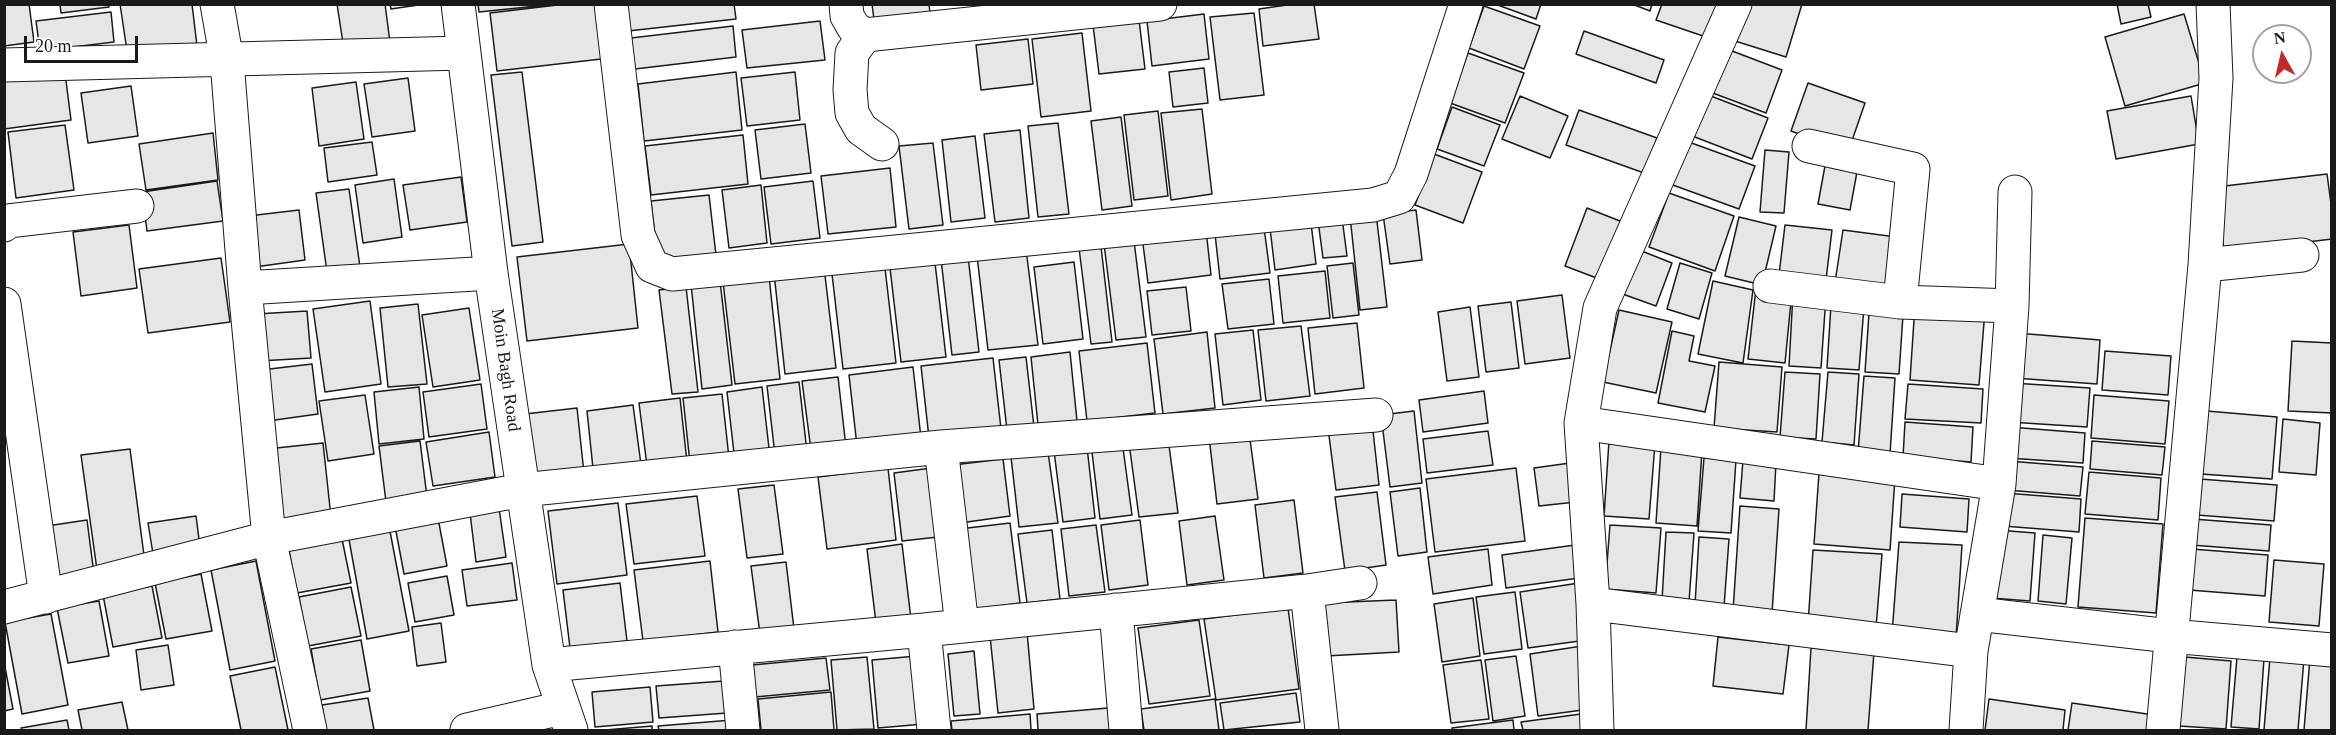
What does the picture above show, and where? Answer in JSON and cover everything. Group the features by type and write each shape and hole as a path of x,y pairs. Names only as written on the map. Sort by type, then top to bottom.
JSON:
{"street":[{"path":"217,4 227,61 245,288 269,538 310,730"},
{"name":"Moin Bagh Road","path":"458,4 491,273 522,490 549,664 567,719"},
{"path":"610,4 638,235 652,266 672,274 1373,206 1382,203 1399,197 1411,174 1466,4"},
{"path":"846,4 847,16 854,28 865,35 1160,4"},
{"path":"1597,730 1593,604 1581,423 1600,308 1735,4"},
{"path":"2163,730 2205,265 2216,78 2213,4"},
{"path":"865,35 852,53 850,90 852,113 861,129 882,144"},
{"path":"4,65 227,61 463,53"},
{"path":"1809,146 1913,169 1900,302"},
{"path":"1966,730 1971,651 1999,484 2012,306 2014,192"},
{"path":"4,225 8,221 137,206"},
{"path":"2205,265 2302,255"},
{"path":"245,288 491,273"},
{"path":"1770,286 1900,302 2012,306"},
{"path":"4,304 46,597"},
{"path":"4,607 269,538 522,490 941,447 1376,415"},
{"path":"1581,423 1999,484"},
{"path":"941,447 962,626"},
{"path":"549,664 924,630 1307,591 1360,583"},
{"path":"1307,591 1322,730"},
{"path":"1593,604 1971,651"},
{"path":"1116,610 1126,730"},
{"path":"1977,614 2170,636 2331,650"},
{"path":"924,630 934,730"},
{"path":"735,647 743,730"},
{"path":"467,730 567,719"}],"building":[{"path":"4,4 29,4 34,42 4,46"},
{"path":"60,4 108,4 109,7 61,13"},
{"path":"120,4 192,4 197,46 127,51"},
{"path":"337,4 385,4 391,50 345,56"},
{"path":"390,4 425,4 391,9"},
{"path":"478,4 547,4 547,5 479,12"},
{"path":"566,4 604,4 610,58 497,71 490,13"},
{"path":"625,4 734,4 736,19 628,31"},
{"path":"872,4 929,4 931,22 875,28"},
{"path":"1294,4 1314,4 1319,39 1263,46 1259,9"},
{"path":"1495,4 1541,4 1536,19"},
{"path":"1632,4 1652,4 1650,11"},
{"path":"1662,4 1718,4 1706,37 1656,20"},
{"path":"1746,4 1802,4 1786,57 1735,41"},
{"path":"2117,4 2148,4 2151,17 2121,24"},
{"path":"1484,6 1540,26 1524,69 1469,48"},
{"path":"111,12 114,42 40,51 36,21"},
{"path":"1254,13 1264,95 1220,100 1210,17"},
{"path":"1204,14 1209,59 1152,66 1147,21"},
{"path":"2184,14 2205,83 2125,106 2105,37"},
{"path":"1139,20 1145,69 1099,74 1093,25"},
{"path":"820,21 825,60 747,68 742,30"},
{"path":"733,26 736,57 635,69 631,38"},
{"path":"1584,31 1664,60 1656,83 1576,54"},
{"path":"1082,33 1091,111 1041,117 1032,39"},
{"path":"1028,39 1033,84 981,90 976,45"},
{"path":"1719,46 1782,70 1766,113 1702,89"},
{"path":"1468,53 1524,73 1505,123 1450,103"},
{"path":"1204,68 1208,103 1173,107 1169,72"},
{"path":"522,72 543,242 512,246 491,75"},
{"path":"736,72 742,130 644,141 638,84"},
{"path":"795,72 800,120 747,126 741,78"},
{"path":"65,73 71,120 4,129 4,81"},
{"path":"408,78 415,131 372,137 364,84"},
{"path":"356,82 364,139 319,146 312,88"},
{"path":"1808,83 1865,103 1848,152 1791,131"},
{"path":"131,86 138,136 88,143 81,93"},
{"path":"1703,93 1768,118 1752,159 1687,134"},
{"path":"1520,96 1568,116 1550,158 1502,139"},
{"path":"2191,96 2199,144 2116,159 2107,111"},
{"path":"1452,107 1500,125 1484,166 1437,149"},
{"path":"1202,109 1212,194 1171,200 1161,113"},
{"path":"1579,110 1657,138 1644,173 1566,145"},
{"path":"1158,111 1168,196 1134,200 1124,115"},
{"path":"1121,117 1132,206 1102,210 1091,121"},
{"path":"1058,123 1069,214 1038,217 1028,126"},
{"path":"805,124 811,173 761,179 755,130"},
{"path":"65,125 74,190 16,198 8,132"},
{"path":"1020,130 1029,218 995,222 984,134"},
{"path":"213,133 218,180 146,190 139,144"},
{"path":"743,135 748,184 651,195 645,146"},
{"path":"975,136 985,218 951,222 942,140"},
{"path":"1686,141 1755,166 1739,209 1670,184"},
{"path":"372,142 377,175 328,182 324,148"},
{"path":"933,143 943,225 909,229 899,146"},
{"path":"1765,150 1789,152 1784,213 1760,212"},
{"path":"1434,154 1482,172 1463,223 1415,205"},
{"path":"1827,155 1859,161 1850,210 1818,204"},
{"path":"890,168 896,227 828,234 821,176"},
{"path":"2327,174 2332,211 2332,239 2224,252 2216,187"},
{"path":"461,177 467,222 410,230 403,185"},
{"path":"394,179 402,237 363,243 355,185"},
{"path":"217,181 223,221 147,231 142,192"},
{"path":"813,181 820,238 771,244 764,187"},
{"path":"761,185 767,243 729,248 722,190"},
{"path":"349,189 360,267 327,272 316,193"},
{"path":"1669,193 1734,216 1715,271 1649,247"},
{"path":"709,195 716,255 658,261 651,201"},
{"path":"1587,208 1630,225 1607,282 1565,266"},
{"path":"299,210 305,260 255,267 248,216"},
{"path":"1341,210 1347,256 1323,258 1317,213"},
{"path":"1416,210 1422,260 1390,264 1383,214"},
{"path":"1376,213 1387,307 1360,310 1350,216"},
{"path":"1310,215 1316,264 1275,270 1269,220"},
{"path":"1739,217 1776,226 1762,285 1725,276"},
{"path":"1263,220 1270,273 1220,279 1214,225"},
{"path":"1205,221 1211,275 1148,283 1141,229"},
{"path":"129,225 137,288 81,296 73,232"},
{"path":"1785,225 1832,230 1825,288 1778,283"},
{"path":"1843,230 1904,238 1895,298 1834,289"},
{"path":"1133,233 1146,337 1116,340 1103,236"},
{"path":"1100,238 1112,342 1091,344 1078,240"},
{"path":"1025,241 1038,345 988,350 976,247"},
{"path":"629,244 638,328 527,341 517,257"},
{"path":"1634,248 1672,263 1656,306 1617,292"},
{"path":"968,256 979,352 952,355 941,259"},
{"path":"221,258 230,322 148,333 139,269"},
{"path":"1074,262 1083,339 1043,344 1034,267"},
{"path":"935,263 946,357 901,362 890,268"},
{"path":"1353,263 1359,315 1333,318 1327,266"},
{"path":"1680,263 1712,273 1699,319 1667,309"},
{"path":"824,267 836,368 785,374 774,273"},
{"path":"885,268 896,363 843,369 832,274"},
{"path":"1325,271 1330,318 1283,323 1278,276"},
{"path":"769,276 780,379 735,384 723,282"},
{"path":"1269,279 1274,324 1228,329 1222,284"},
{"path":"720,281 732,385 702,389 691,284"},
{"path":"1713,281 1753,290 1743,363 1698,354"},
{"path":"686,287 698,392 672,394 659,290"},
{"path":"1186,287 1191,331 1152,335 1147,291"},
{"path":"1756,288 1792,291 1785,363 1748,359"},
{"path":"1793,293 1826,296 1821,368 1789,366"},
{"path":"1562,295 1570,358 1525,364 1517,301"},
{"path":"370,301 381,384 325,392 313,309"},
{"path":"1511,302 1519,368 1486,372 1478,306"},
{"path":"418,304 427,384 388,387 380,308"},
{"path":"1831,305 1864,307 1859,370 1827,368"},
{"path":"1915,305 1985,310 1979,385 1910,380"},
{"path":"1470,307 1479,377 1447,381 1438,312"},
{"path":"469,308 480,380 433,387 422,315"},
{"path":"1619,310 1672,322 1656,393 1603,382"},
{"path":"307,311 311,358 259,361 256,314"},
{"path":"1869,313 1903,315 1899,374 1865,372"},
{"path":"1357,323 1364,388 1315,394 1308,328"},
{"path":"1301,326 1310,396 1266,401 1258,330"},
{"path":"1253,330 1261,400 1223,405 1215,334"},
{"path":"1672,331 1694,336 1689,361 1715,366 1705,412 1658,403"},
{"path":"1207,332 1215,408 1163,414 1154,339"},
{"path":"2017,333 2100,340 2097,384 2014,378"},
{"path":"2292,341 2332,343 2332,413 2288,411"},
{"path":"1147,343 1155,413 1087,421 1079,351"},
{"path":"2105,351 2171,356 2168,395 2102,390"},
{"path":"1070,352 1077,421 1038,425 1031,357"},
{"path":"1026,357 1034,427 1007,430 999,360"},
{"path":"993,358 1001,429 929,438 921,366"},
{"path":"1719,362 1782,367 1777,432 1714,428"},
{"path":"312,364 318,414 268,421 261,370"},
{"path":"913,367 921,438 857,446 849,375"},
{"path":"1785,372 1820,374 1816,439 1780,437"},
{"path":"1828,372 1859,374 1854,445 1822,442"},
{"path":"1864,376 1895,378 1890,454 1858,453"},
{"path":"838,377 846,447 811,450 802,381"},
{"path":"799,382 807,452 775,455 767,386"},
{"path":"2012,383 2090,388 2087,427 2009,422"},
{"path":"481,384 487,429 429,437 423,392"},
{"path":"1908,384 1983,389 1981,423 1905,419"},
{"path":"419,387 424,439 379,444 374,392"},
{"path":"762,387 770,457 735,462 727,392"},
{"path":"1484,391 1488,423 1423,432 1419,400"},
{"path":"722,394 729,458 690,463 683,398"},
{"path":"365,395 374,454 328,461 319,401"},
{"path":"2094,395 2169,401 2165,444 2091,438"},
{"path":"680,398 687,462 647,466 639,403"},
{"path":"633,405 642,472 594,478 587,411"},
{"path":"577,408 584,473 533,479 525,414"},
{"path":"1414,411 1422,483 1390,487 1381,415"},
{"path":"2207,411 2277,417 2272,479 2201,474"},
{"path":"2283,419 2320,423 2316,475 2279,472"},
{"path":"1372,422 1379,485 1336,490 1328,428"},
{"path":"1905,422 1973,427 1971,462 1903,457"},
{"path":"2010,427 2085,433 2083,463 2007,458"},
{"path":"1488,431 1493,465 1427,473 1423,439"},
{"path":"489,432 495,477 433,486 426,442"},
{"path":"1249,432 1258,499 1217,504 1209,437"},
{"path":"1168,438 1178,513 1139,517 1129,443"},
{"path":"420,441 427,497 386,502 379,446"},
{"path":"1609,441 1655,444 1649,519 1604,516"},
{"path":"2092,441 2165,447 2162,475 2090,469"},
{"path":"323,443 331,517 275,523 267,449"},
{"path":"1087,447 1095,518 1063,522 1054,451"},
{"path":"1661,447 1702,450 1697,526 1656,523"},
{"path":"1123,448 1132,515 1100,519 1092,452"},
{"path":"130,449 145,563 97,570 81,455"},
{"path":"1048,452 1058,523 1019,527 1011,457"},
{"path":"1704,458 1736,460 1731,533 1698,531"},
{"path":"1003,459 1010,516 960,523 953,465"},
{"path":"1743,460 1776,463 1774,501 1740,498"},
{"path":"2008,461 2083,467 2080,496 2006,490"},
{"path":"1570,463 1576,502 1539,506 1534,468"},
{"path":"939,467 947,536 902,541 894,473"},
{"path":"888,468 896,540 827,549 818,477"},
{"path":"1516,468 1525,541 1435,552 1426,479"},
{"path":"2089,472 2161,478 2158,520 2085,514"},
{"path":"1819,473 1895,478 1890,550 1814,544"},
{"path":"2200,479 2277,485 2274,521 2197,515"},
{"path":"774,485 783,554 747,558 738,489"},
{"path":"1420,488 1427,552 1398,556 1390,492"},
{"path":"1377,492 1386,565 1345,571 1335,497"},
{"path":"2005,493 2081,499 2079,532 2003,526"},
{"path":"1902,494 1969,499 1967,532 1900,527"},
{"path":"697,496 705,556 634,564 626,504"},
{"path":"1294,500 1303,573 1264,578 1255,505"},
{"path":"498,501 506,557 476,562 469,505"},
{"path":"618,503 627,575 557,584 548,511"},
{"path":"1740,506 1779,509 1772,613 1733,611"},
{"path":"196,516 200,547 153,554 148,523"},
{"path":"1215,516 1224,580 1187,585 1179,521"},
{"path":"438,518 447,566 404,574 395,526"},
{"path":"2085,518 2163,524 2156,613 2078,607"},
{"path":"2193,519 2271,525 2269,551 2191,545"},
{"path":"87,520 94,574 47,580 40,527"},
{"path":"1140,520 1148,585 1109,590 1101,525"},
{"path":"1010,523 1020,603 969,610 959,529"},
{"path":"1096,525 1105,592 1069,596 1061,529"},
{"path":"1610,525 1661,528 1656,593 1605,589"},
{"path":"389,526 409,631 367,639 348,534"},
{"path":"1052,530 1060,599 1027,603 1018,534"},
{"path":"1997,530 2035,533 2030,601 1991,598"},
{"path":"1666,532 1694,533 1689,602 1662,600"},
{"path":"341,534 351,583 297,593 288,545"},
{"path":"2043,535 2072,538 2066,604 2038,601"},
{"path":"1699,537 1729,539 1724,607 1695,605"},
{"path":"1899,542 1962,545 1956,638 1892,634"},
{"path":"902,544 911,619 876,623 867,549"},
{"path":"1575,545 1579,578 1506,588 1502,555"},
{"path":"1488,549 1492,585 1433,594 1428,557"},
{"path":"2192,549 2268,555 2265,596 2189,590"},
{"path":"1813,550 1882,554 1876,628 1808,624"},
{"path":"2274,560 2324,564 2319,626 2269,622"},
{"path":"256,561 275,661 230,670 211,570"},
{"path":"710,561 718,632 643,641 634,570"},
{"path":"786,562 794,629 760,634 751,566"},
{"path":"512,563 517,600 467,606 462,570"},
{"path":"201,574 212,631 166,639 155,583"},
{"path":"447,576 454,615 415,622 408,583"},
{"path":"620,583 627,641 570,648 563,590"},
{"path":"1579,583 1587,640 1528,648 1520,592"},
{"path":"152,586 162,638 113,647 103,595"},
{"path":"351,587 361,636 308,646 299,597"},
{"path":"1515,592 1522,649 1484,654 1476,597"},
{"path":"1473,598 1480,656 1442,662 1434,604"},
{"path":"1396,600 1399,652 1326,656 1323,603"},
{"path":"99,601 109,656 68,663 57,608"},
{"path":"1288,608 1299,689 1216,700 1204,619"},
{"path":"51,614 68,705 22,714 5,622"},
{"path":"1199,620 1210,696 1149,704 1138,628"},
{"path":"441,623 446,662 417,666 412,627"},
{"path":"1027,632 1034,709 998,713 990,636"},
{"path":"1718,637 1789,645 1783,694 1713,686"},
{"path":"361,640 370,691 320,700 311,649"},
{"path":"168,645 174,685 141,690 136,650"},
{"path":"1582,646 1590,709 1538,716 1530,654"},
{"path":"1811,648 1874,652 1868,730 1806,730"},
{"path":"974,651 980,714 954,716 948,654"},
{"path":"917,656 924,724 878,728 872,660"},
{"path":"1516,656 1525,716 1493,721 1485,660"},
{"path":"867,657 874,729 837,730 831,660"},
{"path":"2185,657 2231,661 2226,729 2179,726"},
{"path":"2237,657 2264,659 2259,729 2231,727"},
{"path":"2270,657 2304,659 2298,730 2264,730"},
{"path":"826,658 830,690 755,697 752,665"},
{"path":"2310,658 2332,660 2332,730 2304,730"},
{"path":"1481,660 1489,719 1451,723 1443,665"},
{"path":"4,662 13,709 4,711"},
{"path":"275,667 288,730 241,730 230,676"},
{"path":"724,681 727,713 659,718 656,686"},
{"path":"650,687 653,722 595,727 592,692"},
{"path":"831,692 834,730 761,730 758,699"},
{"path":"1296,693 1300,722 1224,730 1220,703"},
{"path":"368,698 374,730 326,730 322,705"},
{"path":"1215,699 1219,730 1144,730 1141,709"},
{"path":"1989,699 2065,710 2063,730 1985,730"},
{"path":"122,702 128,730 82,730 78,710"},
{"path":"2072,703 2154,715 2152,730 2068,730"},
{"path":"1120,707 1122,730 1038,730 1037,714"},
{"path":"1030,714 1031,730 952,730 951,721"},
{"path":"1581,714 1584,730 1523,730 1521,722"},
{"path":"67,720 69,730 22,730 21,728"},
{"path":"732,720 733,730 659,730 658,726"},
{"path":"1513,720 1514,730 1452,730 1452,728"},
{"path":"652,726 652,730 605,730"}]}
